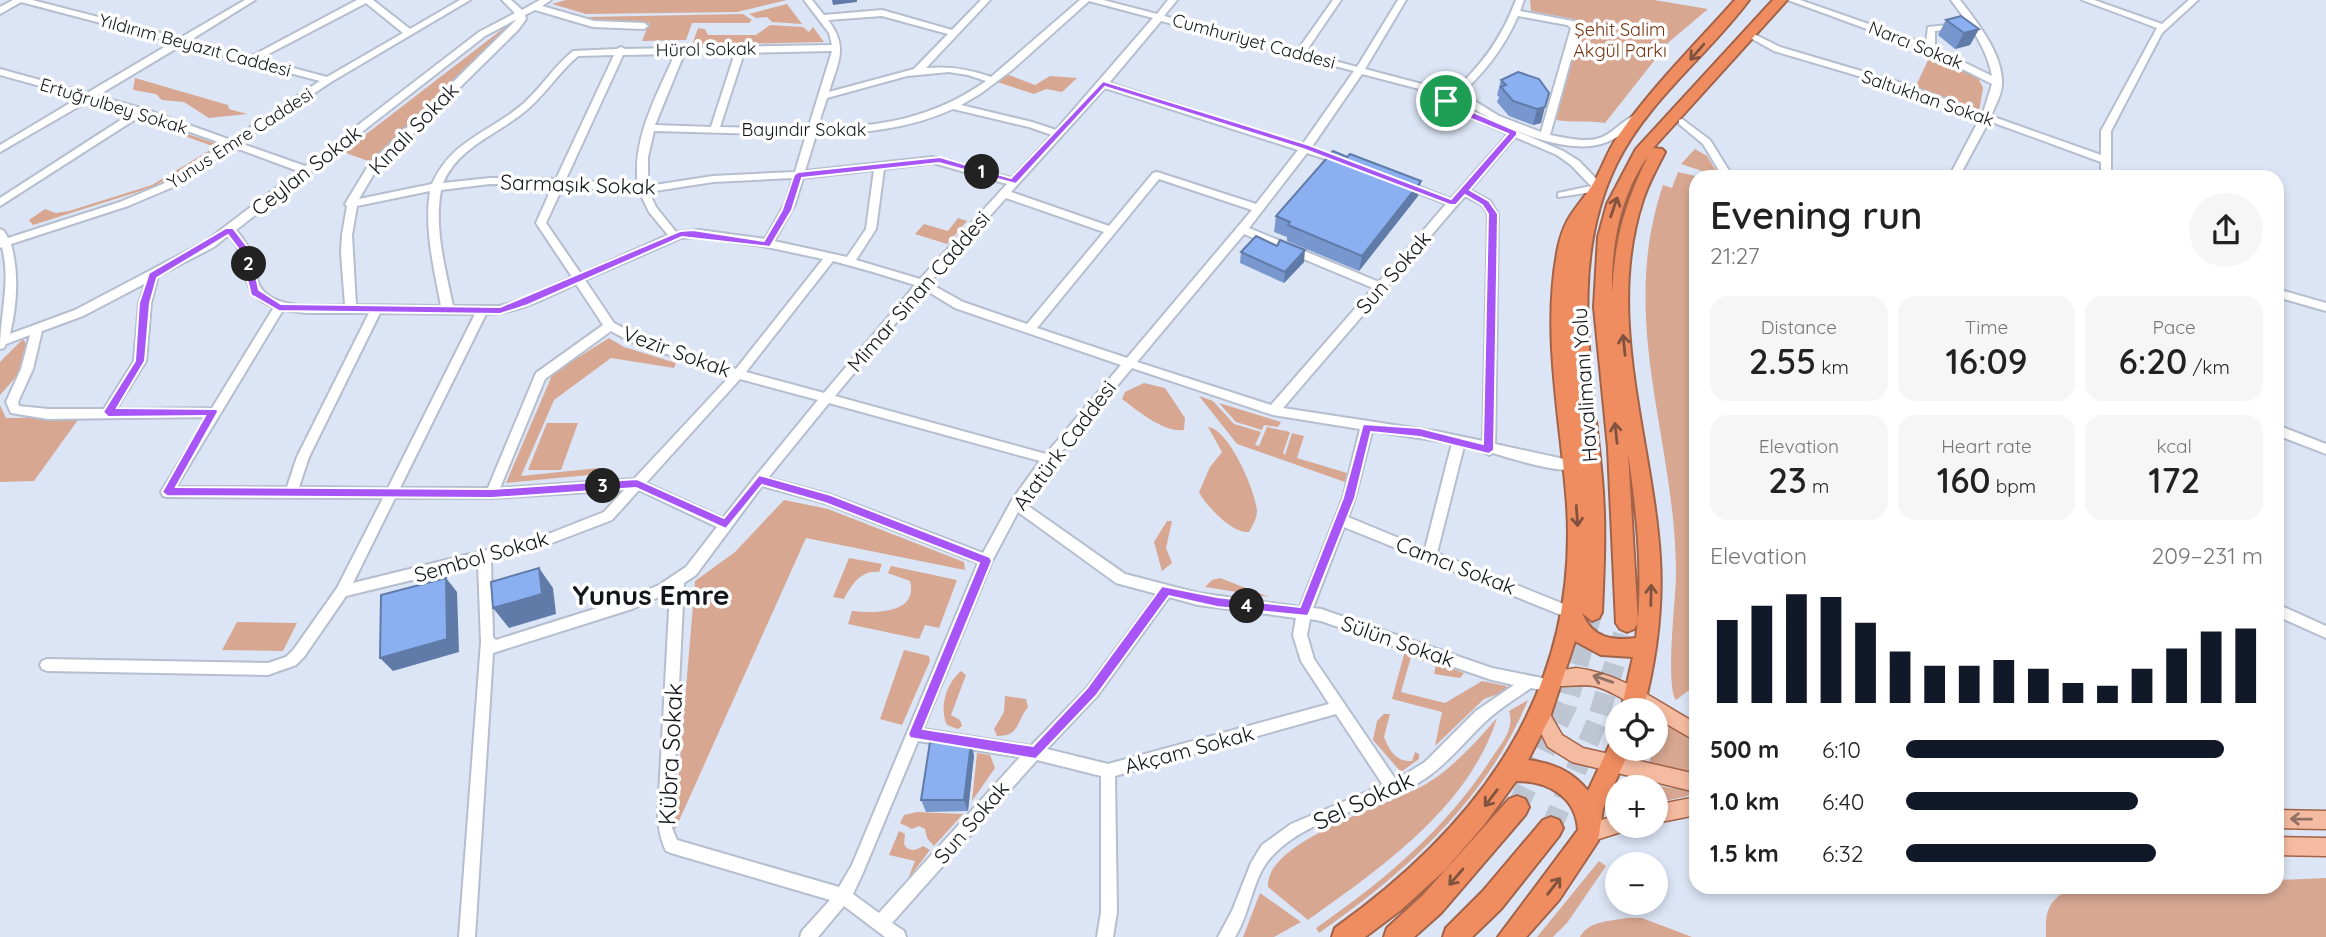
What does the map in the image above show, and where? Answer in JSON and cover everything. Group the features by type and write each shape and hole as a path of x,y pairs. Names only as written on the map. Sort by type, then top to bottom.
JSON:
{"highway":[{"name":"Havalimanı Yolu","path":"1582,612 1595,522 1576,314 1579,266 1599,188 1620,145 1742,0"},
{"path":"1627,623 1618,448 1604,317 1603,266 1615,201 1637,159 1664,125 1751,36 1780,0"},
{"path":"1639,698 1647,644 1650,557 1624,346 1620,273 1627,220 1639,183 1660,147 1722,65"},
{"path":"1599,188 1581,208 1575,221 1562,276 1582,612 1580,632 1598,646 1625,650 1647,644"},
{"path":"1344,937 1430,869 1481,811 1511,769 1541,715 1582,612"},
{"path":"1510,937 1550,891 1590,833 1591,809 1614,761"},
{"path":"1511,769 1539,770 1566,782 1583,804 1590,833"},
{"path":"1396,937 1432,904 1517,807"},
{"path":"1455,937 1492,900 1551,828"}],"main road":[{"path":"1554,682 1596,676 1630,698"},
{"path":"1541,715 1552,737 1563,747 1605,755"},
{"path":"1668,719 1689,729"},
{"path":"1628,761 1689,781"},
{"path":"1668,812 1689,807"},
{"path":"2284,819 2326,820"},
{"path":"1590,833 1605,828"},
{"path":"2284,846 2326,847"}],"street":[{"path":"0,11 20,0"},
{"name":"Yıldırım Beyazıt Caddesi","path":"20,0 328,80"},
{"path":"0,149 251,0"},
{"path":"251,60 366,0 408,32"},
{"name":"Yunus Emre Caddesi","path":"3,240 148,195 179,180 328,80 466,0"},
{"path":"506,0 519,12 547,0"},
{"path":"767,245 787,210 824,96 836,48 834,37 808,0"},
{"path":"916,72 986,0"},
{"name":"Bayındır Sokak","path":"650,128 884,128 953,106 1085,0"},
{"name":"Cumhuriyet Caddesi","path":"1093,0 1300,53 1414,87"},
{"name":"Mimar Sinan Caddesi","path":"677,582 691,571 759,480 922,284 1103,84 1173,0"},
{"path":"1300,53 1337,0"},
{"name":"Atatürk Caddesi","path":"808,937 844,896 986,561 1016,504 1049,459 1242,229 1306,147 1402,0"},
{"path":"1447,105 1447,99 1474,78 1496,49 1520,0"},
{"name":"Narcı Sokak","path":"1792,0 1930,49 1998,83"},
{"path":"1955,0 1974,23 1976,33 1989,52 1998,83 1986,117 1958,170"},
{"path":"2086,0 2163,27"},
{"path":"2106,170 2106,131 2163,27 2194,0"},
{"path":"533,6 593,24 644,26"},
{"name":"Ceylan Sokak","path":"2,343 89,308 153,276 230,230 482,34 519,12"},
{"name":"Kınalı Sokak","path":"351,309 345,232 350,204 372,168 515,29 522,19 519,12"},
{"path":"821,18 882,13 954,33"},
{"path":"1515,13 1570,23 1576,27 1545,136"},
{"path":"1930,49 1931,29 1974,23"},
{"name":"Saltukhan Sokak","path":"1751,36 1777,49 1892,83 2105,160"},
{"name":"Hürol Sokak","path":"576,52 836,48"},
{"path":"715,129 741,49"},
{"name":"Vezir Sokak","path":"621,50 558,182 541,226 610,326 633,338 738,374 1049,459"},
{"path":"674,236 654,211 643,190 643,156 650,128 681,50"},
{"path":"448,311 435,227 436,187 448,163 526,106 576,52"},
{"path":"824,96 916,72 965,71 989,79"},
{"name":"Ertuğrulbey Sokak","path":"0,72 141,111 306,170"},
{"path":"1458,109 1469,107 1474,78"},
{"path":"1103,84 1306,147 1355,166"},
{"path":"1414,87 1454,95 1545,136 1571,143 1600,141 1646,112"},
{"path":"1414,87 1447,105 1568,158 1599,188"},
{"path":"953,106 987,118 1037,124 1058,134"},
{"path":"0,203 141,111"},
{"path":"1682,121 1707,142 1724,170"},
{"name":"Sun Sokak","path":"1273,411 1514,133"},
{"name":"Sarmaşık Sokak","path":"350,204 436,187 507,181 558,182 643,190 713,179 798,175 940,160 1013,182"},
{"path":"849,262 871,229 879,166"},
{"path":"1029,330 1157,174 1258,208"},
{"path":"1392,180 1453,203"},
{"path":"1562,195 1599,188"},
{"path":"1464,191 1486,203 1493,214 1489,450"},
{"path":"1003,192 1112,231"},
{"path":"1242,229 1380,287"},
{"path":"230,230 245,250 255,292 279,307 481,312 512,308 674,236 693,233 767,245 830,257 922,284 946,299 1029,330 1273,411 1420,433 1573,466"},
{"path":"2,343 11,308 3,240"},
{"name":"Sembol Sokak","path":"342,592 484,557 582,528 608,516 738,374 830,257"},
{"path":"108,412 140,361 145,303 153,276"},
{"path":"2284,295 2326,307"},
{"path":"279,307 167,492 492,493 637,484 726,524"},
{"path":"291,493 303,457 377,309"},
{"path":"47,665 268,669 281,666 299,653 342,592 481,312"},
{"path":"492,493 540,376 610,326"},
{"path":"37,330 27,369 12,402 15,410 33,413 213,412"},
{"path":"1367,427 1341,520 1300,627 1304,653 1393,788"},
{"path":"2284,433 2326,449"},
{"path":"1430,555 1459,441"},
{"path":"759,480 827,499 986,561"},
{"name":"Sülün Sokak","path":"1016,504 1121,579 1208,601 1304,612 1350,623 1492,674 1529,682 1554,682"},
{"name":"Camcı Sokak","path":"1341,520 1582,612"},
{"path":"467,937 487,643 484,557"},
{"path":"487,643 499,647 632,603 677,582"},
{"name":"Kübra Sokak","path":"677,582 665,813 667,838 671,846 844,896 898,937"},
{"name":"Sun Sokak","path":"880,924 1006,782 1092,692 1167,590"},
{"path":"2284,613 2326,632"},
{"name":"Sel Sokak","path":"1226,937 1240,915 1261,860 1269,848 1321,819 1393,788 1431,767 1491,707 1529,682"},
{"name":"Akçam Sokak","path":"914,734 1036,753 1108,771 1339,707"},
{"path":"1105,937 1109,912 1108,771"}],"green space":[{"path":"566,0 787,0 737,12 586,14 552,4"},
{"name":"Şehit Salim Akgül Parkı","path":"1530,0 1654,0 1708,9 1669,42 1605,123 1556,120 1582,25 1574,19 1531,11"},
{"path":"787,4 802,24 772,22 767,17 756,18 749,14"},
{"path":"743,14 752,20 749,23 692,23 686,40 642,41 649,23 596,21 587,17"},
{"path":"513,21 511,28 371,162 343,152"},
{"path":"770,25 803,27 809,32 813,27 824,42 692,45 698,28 705,29 708,35 756,35"},
{"path":"1931,54 1977,76 1983,88 1979,112 1915,88"},
{"path":"1004,73 1035,85 1050,76 1077,78 1062,92 1046,89 1034,94 997,82 995,79"},
{"path":"135,78 228,105 229,109 247,114 209,118 184,102 162,100 156,94 133,90"},
{"path":"179,131 223,146 153,187 33,225 29,220 45,209 56,213 69,211 152,185 215,147 176,133"},
{"path":"1695,149 1707,156 1716,170 1699,170 1681,164"},
{"path":"1678,172 1689,174 1689,691 1676,700 1671,678 1676,574 1674,524 1652,380 1646,285 1650,236 1663,185 1672,188"},
{"path":"958,218 967,221 947,244 915,234 924,224 948,231"},
{"path":"609,338 624,347 676,363 674,368 611,358 554,400 521,476 599,468 599,474 506,483 553,373"},
{"path":"23,339 27,345 23,369 0,395 0,362"},
{"path":"1144,383 1165,388 1185,418 1184,430 1160,425 1122,399 1125,392"},
{"path":"1199,396 1213,401 1234,424 1261,432 1255,445 1259,446 1267,427 1290,432 1283,453 1285,455 1292,433 1304,436 1297,458 1347,473 1345,482 1237,444"},
{"path":"1219,403 1281,422 1278,427 1264,425 1262,430 1236,422"},
{"path":"0,405 6,418 80,417 34,481 0,482"},
{"path":"547,423 578,423 561,470 528,470"},
{"path":"1208,427 1224,438 1247,477 1257,511 1249,532 1235,529 1228,524 1199,492 1210,467 1222,452"},
{"path":"784,500 828,509 964,562 965,570 806,538 674,832 695,581 735,552"},
{"path":"1167,521 1172,521 1166,548 1172,563 1162,571 1154,542"},
{"path":"849,558 882,564 879,572 867,573 858,579 844,599 833,597"},
{"path":"891,566 957,580 939,628 925,625 919,639 848,624 852,611 892,610 908,600 911,592 910,581 888,573"},
{"path":"1220,578 1269,597 1205,587 1212,580"},
{"path":"237,622 297,623 283,651 222,650"},
{"path":"904,650 929,656 930,661 902,725 880,719"},
{"path":"1405,651 1464,673 1460,678 1434,674 1436,665 1411,657 1401,692 1445,703 1482,681 1506,686 1509,690 1484,699 1435,746 1442,712 1392,699"},
{"path":"961,671 966,675 951,715 960,720 962,726 958,729 947,725 944,703 951,682"},
{"path":"1005,696 1026,699 1028,707 1014,731 997,736 994,729 1004,712"},
{"path":"1528,700 1511,737 1490,770 1440,832 1382,885 1319,933 1316,928 1366,892 1434,831 1499,748 1510,724 1509,711"},
{"path":"1384,714 1390,714 1384,737 1394,754 1406,761 1412,761 1415,752 1419,754 1419,759 1401,772 1373,740 1377,721"},
{"path":"1497,718 1484,750 1466,780 1444,807 1392,857 1336,900 1308,920 1268,887 1273,870 1287,854 1334,825 1426,784 1455,762"},
{"path":"1668,725 1689,736 1689,772 1649,763 1668,761"},
{"path":"977,753 990,755 995,768 972,801"},
{"path":"1668,788 1689,791 1689,796 1668,800"},
{"path":"917,812 963,814 934,846 927,838 925,829 919,826 912,829 900,823 904,815"},
{"path":"899,831 905,834 904,844 908,848 915,850 923,846 930,850 908,879 915,861 889,855"},
{"path":"1599,861 1605,865 1567,923 1553,937 1537,937"},
{"path":"2326,878 2326,937 2046,937 2046,920 2050,907 2062,894 2284,894 2284,880"},
{"path":"1260,893 1301,922 1274,937 1243,937"},
{"path":"1627,918 1642,918 1692,937 1580,937 1594,925"}],"building":[{"path":"1961,16 1979,29 1964,33 1946,20"},
{"path":"1518,72 1539,79 1549,93 1545,107 1537,109 1513,101 1501,87 1506,85 1501,80"},
{"path":"1333,151 1347,157 1350,154 1421,181 1362,256 1288,225 1290,222 1276,216"},
{"path":"1256,236 1277,246 1280,240 1305,250 1285,272 1241,252"},
{"path":"539,568 542,594 493,608 491,582"},
{"path":"446,578 447,639 380,658 381,595"},
{"path":"930,742 971,743 964,800 921,800"}],"tunnel":[{"path":"1517,807 1567,705 1592,612"},
{"path":"1551,828 1597,722 1627,623"}],"district":[{"name":"Yunus Emre","path":"651,594"}],"route":[{"path":"1446,101 1450,96 1462,96 1468,99 1470,104 1469,107 1458,109 1514,133 1464,191 1490,206 1493,214 1489,450 1420,433 1367,427 1349,498 1304,612 1198,599 1167,590 1092,692 1036,753 914,734 986,561 827,499 759,480 726,524 637,484 492,493 167,492 213,412 108,412 140,361 145,303 153,276 197,253 230,230 245,250 255,292 279,307 481,312 500,310 524,303 680,234 693,233 767,245 790,204 798,175 940,160 1013,182 1103,84 1306,147 1453,203 1514,133 1450,107 1446,101"}]}
